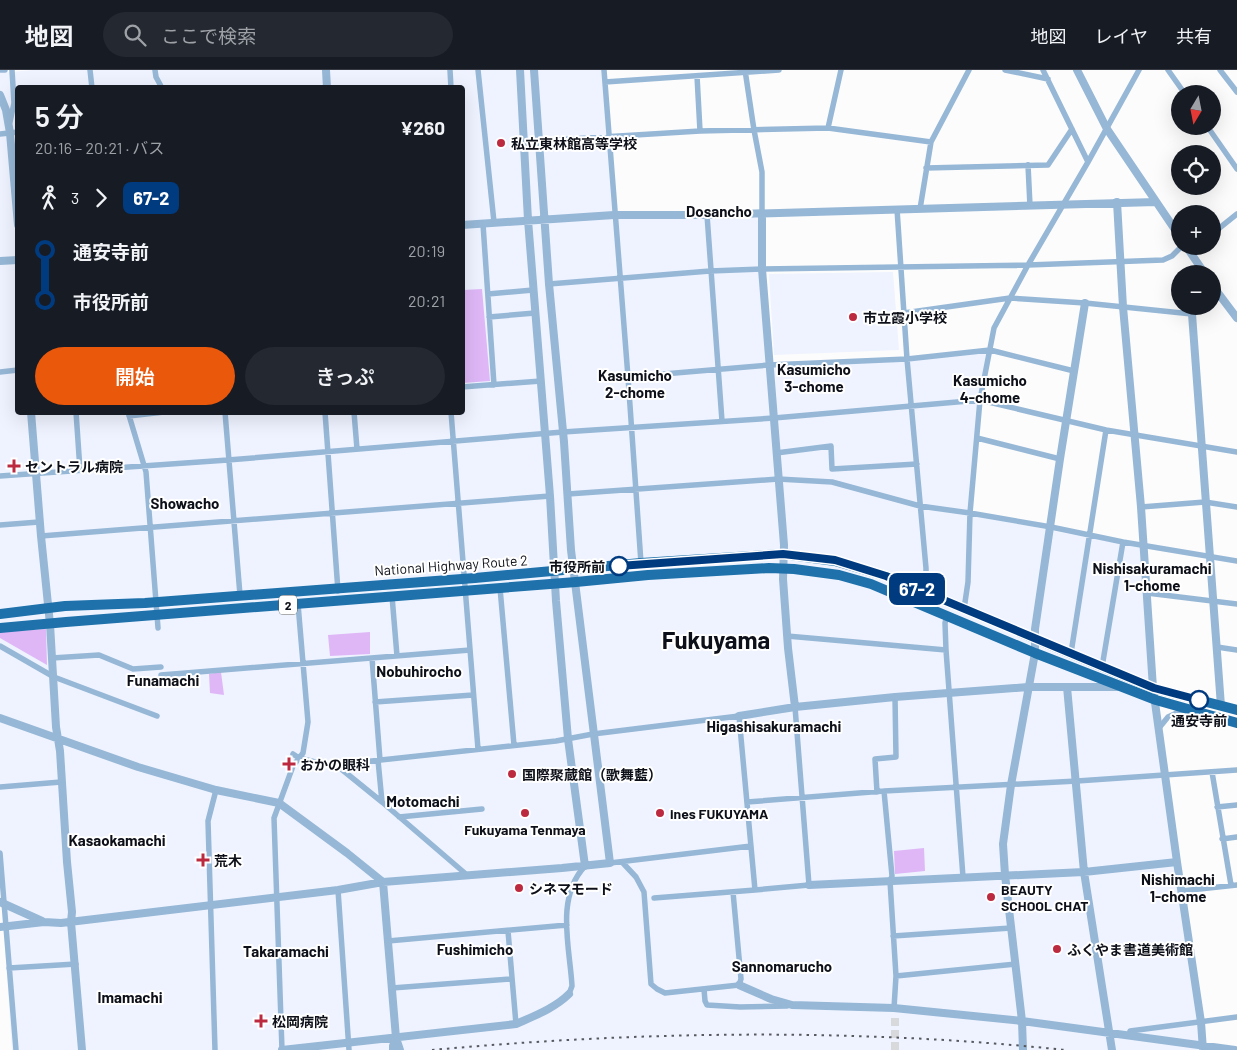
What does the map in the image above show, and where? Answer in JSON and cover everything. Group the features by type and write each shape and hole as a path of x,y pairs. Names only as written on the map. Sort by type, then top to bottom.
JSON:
{"highway":[{"name":"National Highway Route 2","path":"0,614 65,606 156,602 464,579 641,563 783,554 835,560 886,576 1154,688 1237,710"},
{"name":"National Highway Route 2","path":"0,628 648,575 782,568 839,575 871,584 1035,653 1156,700 1237,723"}],"street":[{"path":"0,70 5,70"},
{"path":"12,70 14,104 12,130 15,181"},
{"path":"90,70 92,85"},
{"path":"155,70 160,85"},
{"path":"326,70 327,85"},
{"path":"450,70 451,85"},
{"path":"478,70 494,222"},
{"path":"520,70 533,290 568,739 585,866"},
{"path":"534,70 549,284 574,570 610,863"},
{"path":"604,70 641,563"},
{"path":"605,82 780,70"},
{"path":"828,128 841,70"},
{"path":"920,209 930,142 969,70"},
{"path":"1005,70 1048,79"},
{"path":"1043,70 1088,162"},
{"path":"1076,70 1107,129 1171,224"},
{"path":"964,609 968,582 970,513 980,400 994,328 1139,70"},
{"path":"1168,70 1179,85"},
{"path":"1220,70 1237,92"},
{"path":"746,72 762,172 762,269 784,545 782,568 787,636 795,707 809,885"},
{"path":"697,76 700,131"},
{"path":"0,96 12,130"},
{"path":"538,141 700,131 828,128 930,142"},
{"path":"926,168 1048,165 1072,129"},
{"path":"0,134 12,130"},
{"path":"1214,135 1237,169"},
{"path":"1028,165 1030,206"},
{"path":"1117,202 1122,262 1123,307 1141,506 1154,688 1181,891 1201,1022 1202,1048"},
{"path":"465,225 614,215 706,215 1156,202"},
{"path":"897,210 907,359 926,568 926,575 920,590"},
{"path":"1221,227 1237,214"},
{"path":"706,215 722,421"},
{"path":"482,224 494,385"},
{"path":"549,284 710,271 1122,262 1163,260 1173,255"},
{"path":"0,261 15,260"},
{"path":"488,294 533,290"},
{"path":"904,313 1010,298 1086,303 1171,312"},
{"path":"1221,302 1237,318"},
{"path":"1023,1050 1022,1021 1003,844 1011,785 1035,653 1035,639 1060,459 1086,303"},
{"path":"489,316 535,314"},
{"path":"1192,315 1221,706"},
{"path":"628,377 769,365 907,359 990,350 1074,371"},
{"path":"0,372 15,370"},
{"path":"465,387 541,381"},
{"path":"0,476 228,460 563,432 774,418 950,401 980,400 1106,430 1237,452"},
{"path":"31,415 39,522 50,624 82,1050"},
{"path":"76,415 80,470"},
{"path":"129,415 146,472 158,628"},
{"path":"224,415 240,595"},
{"path":"325,415 338,601"},
{"path":"354,415 356,449"},
{"path":"451,415 478,749"},
{"path":"1071,653 1106,430"},
{"path":"977,438 1060,459"},
{"path":"776,453 831,446 832,469 918,464"},
{"path":"568,494 778,479 832,482 920,506 1237,560"},
{"path":"41,536 550,496"},
{"path":"1141,506 1205,502 1237,508"},
{"path":"0,525 39,522"},
{"path":"1102,667 1123,542"},
{"path":"500,588 514,745"},
{"path":"1147,593 1237,604"},
{"path":"392,596 398,656"},
{"path":"298,604 308,722 302,753 293,766 274,818 282,1050 349,1046 396,1038 516,1024 564,999 569,994 572,986 566,904 578,873 585,866"},
{"path":"947,615 944,623 963,877"},
{"path":"787,636 946,650"},
{"path":"0,646 54,677 157,716"},
{"path":"1217,647 1237,650"},
{"path":"162,675 470,650"},
{"path":"52,658 99,655 133,669 161,667"},
{"path":"372,658 382,802"},
{"path":"340,768 344,764 568,739 795,707 1028,687 1121,686"},
{"path":"1067,687 1084,872 1112,1050"},
{"path":"375,702 474,694"},
{"path":"877,792 875,759 896,757 894,697"},
{"path":"1159,728 1168,717 1181,710 1188,709"},
{"path":"739,716 755,890"},
{"path":"0,718 138,767 216,790 279,802 347,852 383,882 396,1038 400,1050"},
{"path":"293,754 299,758 340,768 467,875"},
{"path":"747,802 884,791 1011,785 1237,770"},
{"path":"1181,891 1234,885 1222,839 1212,772"},
{"path":"0,787 61,782"},
{"path":"215,1050 208,821 216,790"},
{"path":"884,791 892,876 890,881 896,976 895,1018"},
{"path":"1217,808 1237,805"},
{"path":"399,816 482,809"},
{"path":"1222,839 1237,837"},
{"path":"3,926 44,922 71,922 211,906 338,890 383,882 585,866 751,846"},
{"path":"0,853 3,926 9,968 16,1050"},
{"path":"622,862 636,877 644,892 651,984 665,993 739,985 771,999 792,1005"},
{"path":"654,898 809,885 1084,872 1177,862"},
{"path":"338,890 349,1046"},
{"path":"734,892 741,979 739,985"},
{"path":"2,902 44,922"},
{"path":"388,941 567,925"},
{"path":"893,936 1011,928"},
{"path":"508,931 516,1024"},
{"path":"9,968 76,964"},
{"path":"896,976 1016,964"},
{"path":"392,988 511,979"},
{"path":"704,989 705,1001 708,1005 894,1008 1022,1021 1202,1048 1234,1050"},
{"path":"1129,1036 1130,1031 1237,1017"},
{"path":"393,1050 396,1038"}],"shaded area":[{"path":"33,70 604,70 616,217 765,209 765,273 773,362 911,359 992,348 978,410 972,515 1143,548 1159,728 1205,1050 12,1050 0,871 0,73"},
{"path":"893,272 899,350 774,355 769,274"},
{"path":"482,289 490,381 465,383 465,290"},
{"path":"46,629 47,665 0,638 0,632"},
{"path":"370,632 370,654 330,656 328,635"},
{"path":"221,672 224,695 210,693 209,674"},
{"path":"924,848 925,871 895,874 894,851"}],"tunnel":[{"path":"895,1018 895,1050"}],"railway":[{"path":"432,1050 589,1039 748,1035 908,1038 1065,1050"}],"bus line":[{"name":"67-2","path":"619,566 783,554 835,560 886,576 1154,688 1199,700"}],"place":[{"name":"私立東林館高等学校","path":"501,143"},
{"name":"市立霞小学校","path":"853,317"},
{"name":"セントラル病院","path":"14,466"},
{"name":"市役所前","path":"619,566"},
{"name":"通安寺前","path":"1199,700"},
{"name":"おかの眼科","path":"289,764"},
{"name":"国際聚蔵館（歌舞藍）","path":"512,774"},
{"name":"Fukuyama Tenmaya","path":"525,813"},
{"name":"ines FUKUYAMA","path":"660,813"},
{"name":"荒木","path":"203,860"},
{"name":"シネマモード","path":"519,888"},
{"name":"BEAUTY SCHOOL CHAT","path":"991,897"},
{"name":"ふくやま書道美術館","path":"1057,949"},
{"name":"松岡病院","path":"261,1021"}],"district":[{"name":"Dosancho","path":"719,211"},
{"name":"Kasumicho 3-chome","path":"814,378"},
{"name":"Kasumicho 2-chome","path":"635,384"},
{"name":"Kasumicho 4-chome","path":"990,388"},
{"name":"Showacho","path":"185,503"},
{"name":"Nishisakuramachi 1-chome","path":"1152,576"},
{"name":"Fukuyama","path":"716,639"},
{"name":"Nobuhirocho","path":"419,671"},
{"name":"Funamachi","path":"163,680"},
{"name":"Higashisakuramachi","path":"774,726"},
{"name":"Motomachi","path":"423,801"},
{"name":"Kasaokamachi","path":"117,840"},
{"name":"Nishimachi 1-chome","path":"1178,888"},
{"name":"Fushimicho","path":"475,949"},
{"name":"Takaramachi","path":"286,951"},
{"name":"Sannomarucho","path":"782,966"},
{"name":"Imamachi","path":"130,997"}]}
